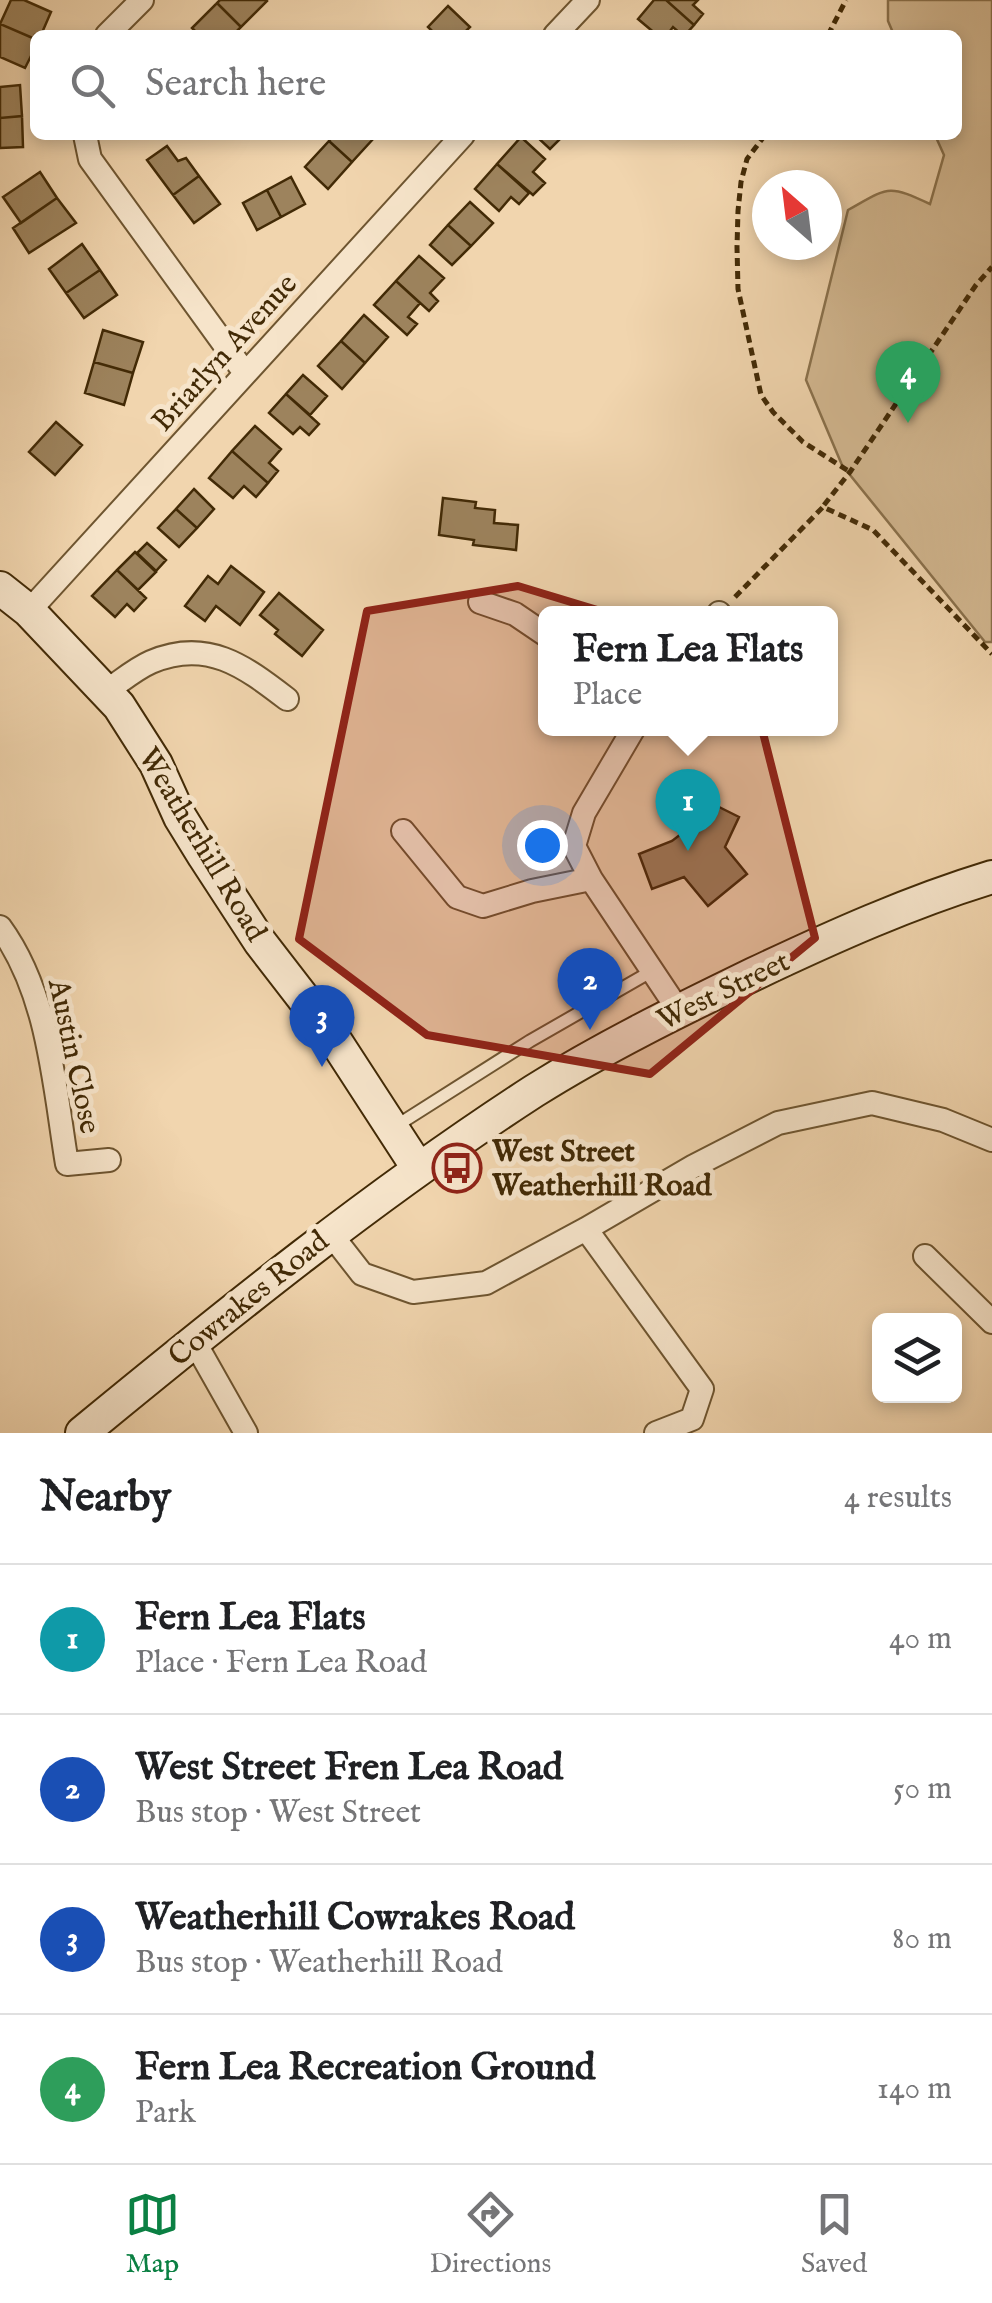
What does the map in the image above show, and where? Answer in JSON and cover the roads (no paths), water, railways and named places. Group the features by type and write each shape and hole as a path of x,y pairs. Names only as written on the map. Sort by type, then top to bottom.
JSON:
{"street":[{"path":"112,30 142,0"},
{"path":"560,30 588,0"},
{"path":"86,140 90,159 244,373"},
{"name":"Briarlyn Avenue","path":"29,610 459,140"},
{"name":"Weatherhill Road","path":"0,588 29,610 119,706 156,764 180,816 260,942 332,1034 418,1168"},
{"path":"480,602 514,614 538,629"},
{"path":"105,692 149,663 182,652 214,655 248,669 287,699"},
{"path":"629,736 584,813 574,846 679,1010"},
{"path":"403,831 457,897 483,906 592,878"},
{"name":"West Street","path":"418,1168 537,1090 679,1010 803,950 934,894 992,877"},
{"name":"Austin Close","path":"0,926 15,946 34,993 67,1164 109,1160"},
{"path":"330,1233 362,1274 414,1292 486,1283 778,1123 872,1103 943,1120 992,1140"},
{"name":"Cowrakes Road","path":"82,1433 330,1233 418,1168"},
{"path":"586,1229 702,1389 692,1419 656,1433"},
{"path":"925,1256 992,1322"},
{"path":"194,1342 246,1433"}],"lane":[{"name":"West Street","path":"393,1128 530,1040 652,971"}],"place":[{"name":"Fern Lea Recreation Ground","path":"908,423"},
{"name":"Fern Lea Flats","path":"688,851"},
{"name":"West Street Fren Lea Road","path":"590,1030"},
{"name":"Weatherhill Cowrakes Road","path":"322,1067"},
{"name":"West Street Weatherhill Road","path":"457,1168"}]}
